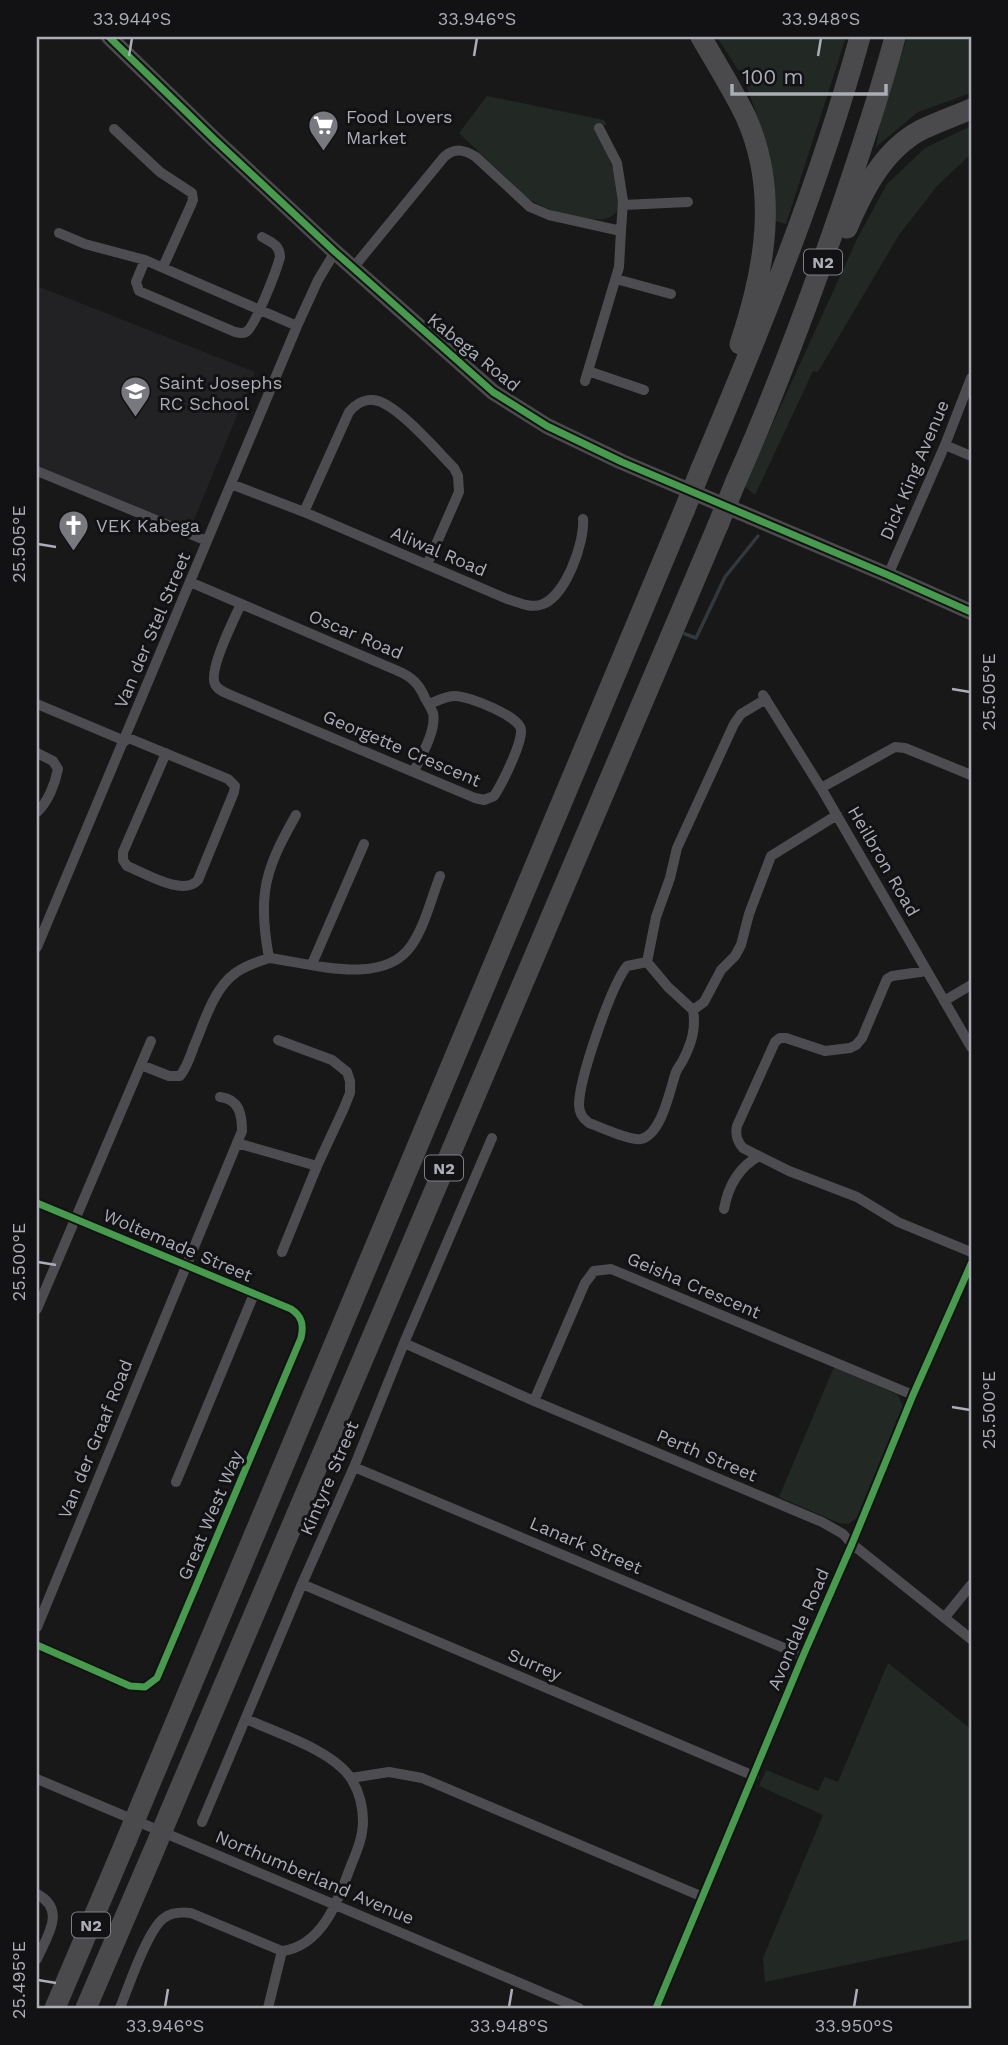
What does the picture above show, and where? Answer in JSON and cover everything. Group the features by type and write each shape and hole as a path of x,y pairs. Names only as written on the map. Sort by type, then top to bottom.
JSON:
{"highway":[{"path":"701,37 745,117 755,141 766,213 760,274 701,469"},
{"name":"N2","path":"55,2008 684,511 790,251 829,141 860,37"},
{"name":"N2","path":"86,2008 767,411 830,240 895,37"},
{"path":"767,411 866,187 880,166 922,129 971,109"}],"street":[{"name":"Kabega Road","path":"110,37 215,141 493,392 547,426 668,482 971,612"},
{"path":"599,128 617,163 623,205 619,267 587,376 644,390"},
{"path":"114,129 160,172 192,193 193,200 163,267"},
{"path":"353,268 450,152 462,150 468,152 522,201 540,212 621,231"},
{"path":"623,205 688,202"},
{"path":"59,233 85,244 163,267 297,326"},
{"path":"145,260 136,282 137,289 144,294 241,333 247,332 260,310 280,257 276,246 261,237"},
{"name":"Van der Stel Street","path":"37,947 297,326 318,280 335,252"},
{"path":"616,279 671,294"},
{"name":"Dick King Avenue","path":"888,575 971,378"},
{"path":"304,512 349,412 364,401 379,401 393,408 454,468 458,476 459,492 427,565"},
{"path":"945,445 971,456"},
{"path":"37,471 207,541"},
{"name":"Aliwal Road","path":"231,484 532,607 542,605 556,595 564,583 579,546 583,519"},
{"name":"Oscar Road","path":"190,582 404,673 413,678 429,704"},
{"name":"Georgette Crescent","path":"241,604 215,667 213,682 216,687 475,799 489,799 494,796 520,738 519,723 463,697 450,697 429,704"},
{"name":"Heilbron Road","path":"647,962 656,917 681,838 734,724 764,697 821,788 971,1047"},
{"path":"37,704 166,753 228,779 234,786 234,792 198,880 193,886 185,888 127,866 123,860 123,852 166,753"},
{"path":"414,771 433,722 429,704"},
{"path":"821,788 895,747 905,748 971,775"},
{"path":"37,752 53,761 58,769 44,805 37,812"},
{"path":"269,958 265,932 265,890 275,857 296,815"},
{"path":"693,1010 704,1002 721,970 735,956 741,945 749,914 771,856 837,816"},
{"path":"312,964 364,844"},
{"path":"141,1065 169,1076 180,1076 216,997 231,976 240,970 269,958 356,971 394,960 409,949 417,936 440,876"},
{"path":"647,962 668,987 693,1010 695,1028 691,1042 676,1072 659,1120 649,1135 634,1139 583,1119 579,1107 587,1060 619,979 627,966 647,962"},
{"path":"927,971 887,979 862,1038 850,1048 825,1051 786,1038 775,1042 736,1133 743,1148 789,1171 856,1198 898,1222 971,1252"},
{"path":"944,1001 971,985"},
{"path":"278,1040 332,1060 347,1072 350,1081 344,1108 282,1252"},
{"path":"37,1309 151,1041"},
{"name":"Van der Graaf Road","path":"37,1628 242,1131 241,1115 236,1103 220,1097"},
{"name":"Kintyre Street","path":"202,1822 492,1138"},
{"path":"237,1143 317,1166"},
{"path":"724,1209 734,1179 749,1161 759,1156"},
{"name":"Woltemade Street","path":"37,1203 291,1309 302,1322"},
{"name":"Avondale Road","path":"656,2008 913,1395 971,1264"},
{"name":"Geisha Crescent","path":"534,1401 585,1283 594,1271 611,1269 913,1395"},
{"path":"176,1482 254,1294"},
{"name":"Great West Way","path":"37,1645 130,1686 145,1687 157,1678 301,1338 302,1322"},
{"name":"Perth Street","path":"404,1343 534,1401 822,1522 843,1534 971,1639"},
{"name":"Lanark Street","path":"354,1467 803,1656"},
{"name":"Surrey","path":"302,1584 754,1776"},
{"path":"944,1618 971,1585"},
{"path":"120,2008 153,1932 158,1923 170,1915 191,1913 282,1951 294,1948 311,1938 337,1904 363,1824 360,1799 351,1778 336,1762 321,1752 246,1719"},
{"path":"351,1778 389,1772 422,1778 704,1897"},
{"name":"Northumberland Avenue","path":"37,1779 579,2008"},
{"path":"37,1959 53,1921 52,1909 40,1896"},
{"path":"268,2008 282,1951"}],"shaded area":[{"path":"717,37 846,37 786,224 771,220 771,178 764,135 744,79"},
{"path":"907,37 971,37 971,93 918,112 876,147 880,122"},
{"path":"487,96 604,120 607,125 595,125 614,172 618,187 618,210 608,218 588,219 558,212 525,196 459,133"},
{"path":"971,126 971,154 937,186 899,235 818,372 813,371 755,495 744,486 858,237 887,184 925,148"},
{"name":"Saint Josephs RC School","path":"37,286 255,372 193,522 181,528 37,466"},
{"path":"834,1367 896,1394 903,1407 858,1517 849,1524 839,1523 779,1497"},
{"path":"888,1663 971,1729 971,1939 765,1982 763,1958 823,1815 759,1786 766,1770 818,1791 825,1777 838,1782"}],"waterway":[{"path":"685,634 696,638 725,577 758,536"}],"cycle path":[{"path":"109,37 335,252 493,392 547,426 622,462 971,612"},
{"path":"37,1203 291,1309 300,1318 302,1329 301,1338 157,1678 145,1687 130,1686 37,1645"},
{"path":"656,2008 913,1395 971,1264"}],"place":[{"name":"Food Lovers Market","path":"323,153"},
{"name":"Saint Josephs RC School","path":"136,419"},
{"name":"VEK Kabega","path":"73,552"}]}
